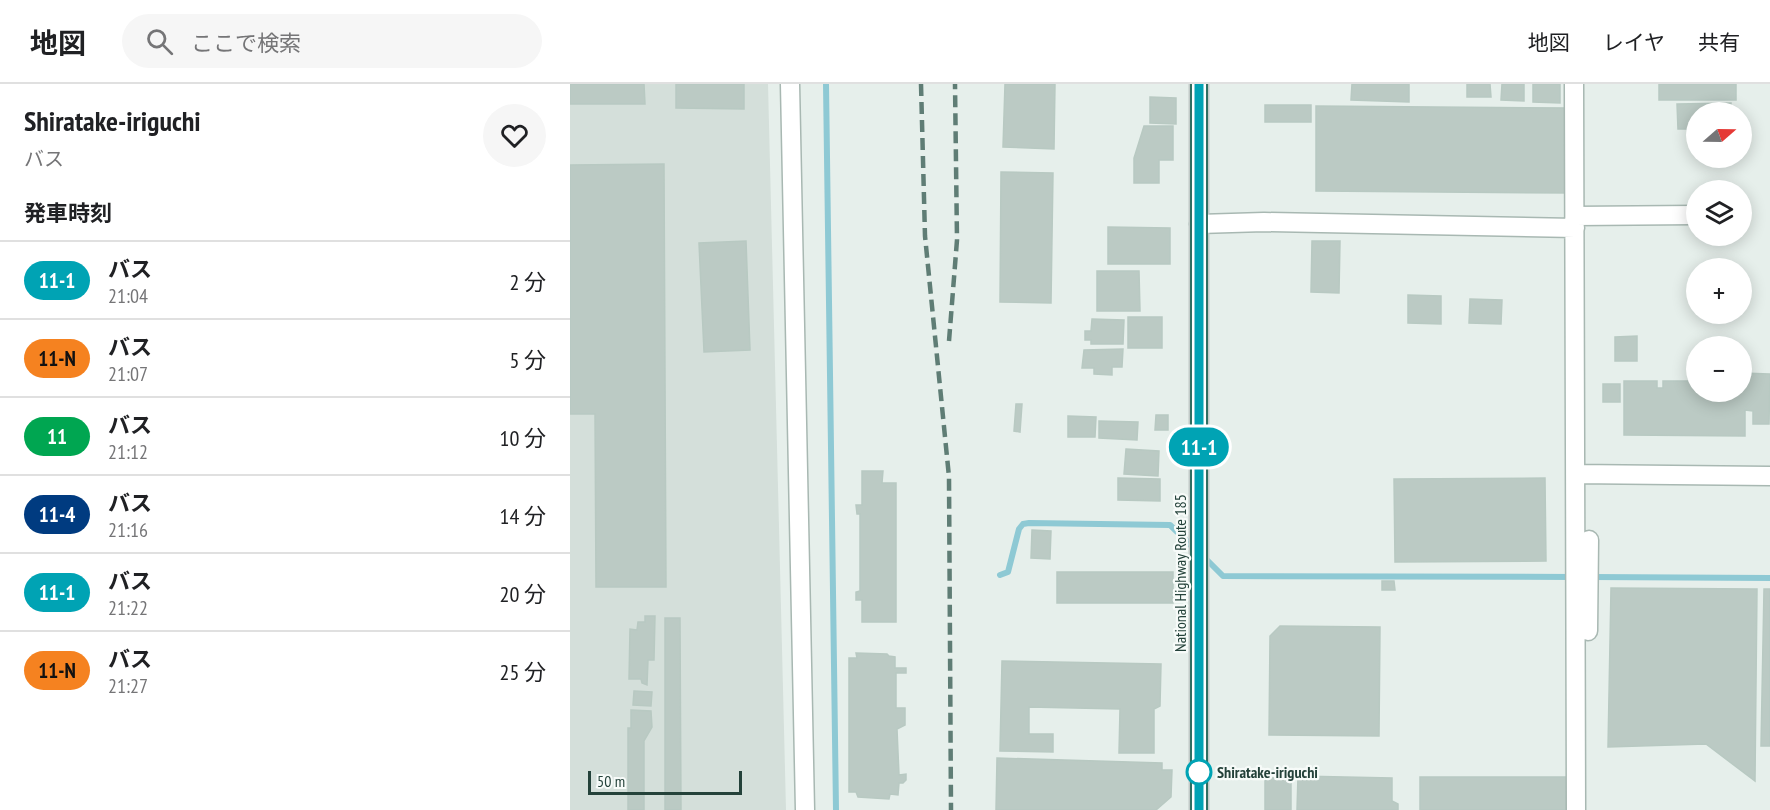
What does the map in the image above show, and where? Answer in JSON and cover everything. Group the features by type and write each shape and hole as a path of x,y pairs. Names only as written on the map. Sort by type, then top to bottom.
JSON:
{"highway":[{"name":"National Highway Route 185","path":"1199,84 1199,810"}],"street":[{"path":"790,84 805,810"},
{"path":"1574,84 1575,474 1582,576 1587,810"},
{"path":"1199,224 1575,222 1686,216"},
{"path":"1575,474 1770,476"},
{"path":"1576,810 1582,576 1590,540"}],"shaded area":[{"path":"570,84 768,84 786,810 570,810"}],"building":[{"path":"570,84 644,84 645,104 570,104"},
{"path":"676,84 744,84 744,109 676,108"},
{"path":"1005,84 1055,84 1054,149 1003,147"},
{"path":"1352,84 1409,84 1409,102 1351,100"},
{"path":"1467,84 1490,84 1491,97 1467,97"},
{"path":"1502,84 1524,84 1524,101 1501,100"},
{"path":"1533,84 1560,84 1560,103 1533,102"},
{"path":"1659,84 1736,84 1736,100 1659,100"},
{"path":"1150,97 1176,98 1176,124 1150,123"},
{"path":"1677,104 1686,104 1686,129 1678,129"},
{"path":"1265,105 1311,105 1311,122 1265,122"},
{"path":"1316,106 1571,108 1571,193 1316,191"},
{"path":"1144,126 1173,126 1173,160 1159,160 1159,183 1134,183 1134,158"},
{"path":"664,164 666,587 596,587 595,414 570,414 570,165"},
{"path":"1001,172 1053,173 1051,303 1000,302"},
{"path":"1108,227 1170,228 1170,264 1108,264"},
{"path":"746,241 750,350 704,352 699,243"},
{"path":"1312,241 1340,241 1339,293 1311,292"},
{"path":"1097,271 1139,271 1140,311 1097,311"},
{"path":"1408,295 1441,296 1441,324 1408,323"},
{"path":"1470,299 1502,300 1501,324 1469,323"},
{"path":"1128,317 1162,317 1162,348 1128,348"},
{"path":"1092,319 1124,320 1123,344 1091,344 1091,340 1085,340 1085,331 1091,331"},
{"path":"1637,336 1637,361 1615,361 1615,337"},
{"path":"1123,349 1122,367 1112,367 1112,375 1094,374 1094,368 1082,368 1084,350"},
{"path":"1752,373 1770,374 1769,424 1753,424 1753,411 1745,410 1745,436 1624,435 1624,381 1657,381 1657,388 1663,388 1663,381 1686,381 1686,402 1752,402"},
{"path":"1603,384 1620,384 1620,402 1603,402"},
{"path":"1016,404 1022,404 1020,432 1014,431"},
{"path":"1156,415 1168,415 1168,430 1155,430"},
{"path":"1068,416 1096,417 1095,437 1068,437"},
{"path":"1099,421 1138,422 1137,440 1099,438"},
{"path":"1126,449 1159,451 1158,476 1124,474"},
{"path":"862,471 883,471 882,483 896,483 896,622 862,622 862,600 856,600 856,592 860,591 860,514 857,514 856,505 862,505"},
{"path":"1118,478 1160,479 1160,501 1118,500"},
{"path":"1545,478 1546,561 1395,562 1394,479"},
{"path":"1032,530 1051,531 1050,559 1031,558"},
{"path":"1057,572 1173,572 1173,603 1057,603"},
{"path":"1382,581 1394,581 1395,590 1382,590"},
{"path":"1611,588 1757,589 1755,781 1706,744 1608,747"},
{"path":"1764,589 1770,589 1770,746 1761,746"},
{"path":"645,616 655,616 654,660 648,660 647,685 642,683 641,679 629,679 630,629 637,630 638,622 645,622"},
{"path":"665,618 680,618 681,810 665,810"},
{"path":"1280,626 1380,627 1379,736 1269,735 1270,636"},
{"path":"856,653 887,654 895,657 895,668 906,668 906,673 896,673 896,708 905,708 905,725 897,729 899,775 906,774 906,780 899,783 898,795 890,794 889,799 858,797 856,792 849,792 849,658 857,658"},
{"path":"1002,661 1161,664 1160,706 1154,709 1154,753 1119,753 1120,709 1029,707 1029,734 1053,734 1053,752 1000,751"},
{"path":"634,691 652,692 651,706 633,705"},
{"path":"631,710 651,711 652,727 644,741 644,810 628,810 628,728 631,728"},
{"path":"997,758 1162,763 1162,770 1172,770 1171,797 1156,810 996,810"},
{"path":"1298,776 1392,778 1392,801 1398,804 1398,810 1297,810"},
{"path":"1420,777 1566,777 1566,810 1420,810"},
{"path":"1265,778 1291,778 1291,810 1265,810"}],"waterway":[{"path":"826,84 836,810"},
{"path":"1000,575 1008,572 1019,529 1023,524 1029,523 1170,525 1195,549"},
{"path":"1203,556 1223,576 1574,577"},
{"path":"1591,577 1770,578"}],"railway":[{"path":"921,84 925,236 949,477 951,810"},
{"path":"949,341 957,240 955,84"}],"bus line":[{"name":"11-1","path":"1199,84 1199,810"}],"place":[{"name":"Shiratake-iriguchi","path":"1199,772"}]}
